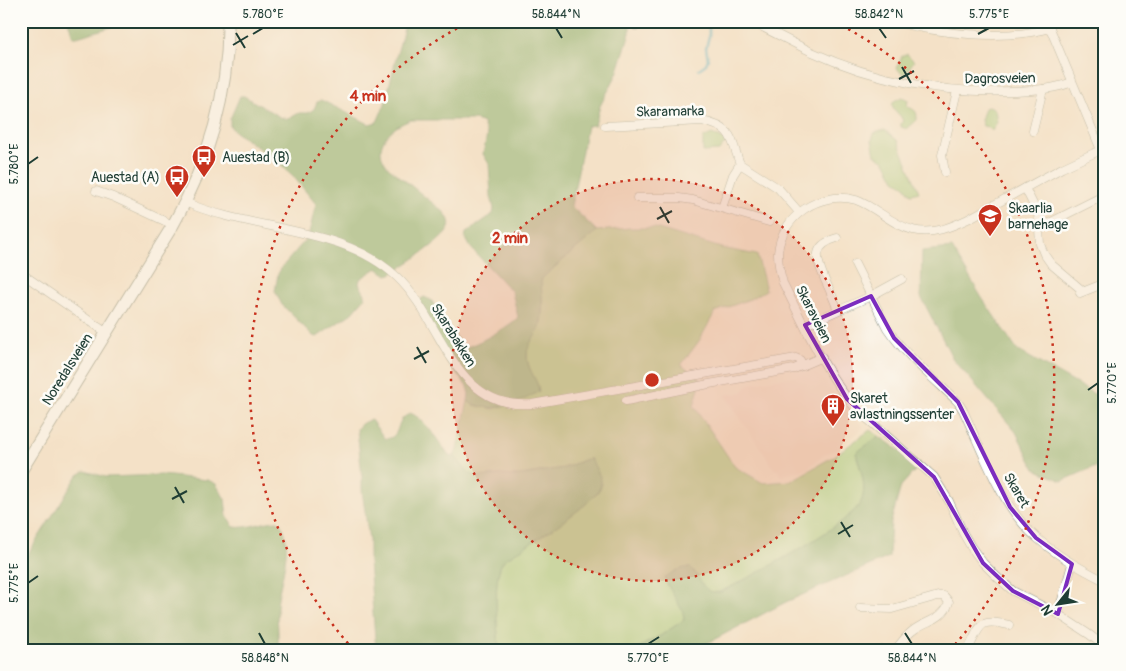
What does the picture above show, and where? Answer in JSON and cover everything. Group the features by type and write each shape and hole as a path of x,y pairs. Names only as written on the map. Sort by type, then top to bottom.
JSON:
{"main road":[{"name":"Noredalsveien","path":"21,471 173,225 185,202 208,148 221,100 227,53 228,21"}],"street":[{"path":"635,26 662,24 673,21"},
{"name":"Dagrosveien","path":"750,21 813,52 856,68 910,83 957,91 1002,91 1043,89 1072,82"},
{"path":"893,21 911,26 963,34 1031,32 1048,25 1103,149"},
{"name":"Dagrosveien","path":"1033,131 1043,89"},
{"name":"Dagrosveien","path":"945,172 942,155 957,91"},
{"name":"Skaramarka","path":"605,126 702,121 714,124 726,130 732,138 740,164"},
{"name":"Skaraveien","path":"1103,149 1062,168 954,226 931,231 912,230 865,204 843,198 824,199 800,212 784,232 780,244 779,262 783,283 838,386 857,410 934,476 963,533 983,563 1014,591 1058,614 1105,647"},
{"path":"722,208 733,174 740,164 778,188 800,212"},
{"path":"1025,188 1038,214 1040,244 1051,264 1082,292 1105,283"},
{"path":"96,192 113,197 173,225"},
{"path":"637,198 679,198 769,222"},
{"path":"1039,228 1101,198"},
{"name":"Skarabakken","path":"185,202 219,215 328,240 361,252 378,262 397,277 418,301 450,358 464,376 481,391 505,403 532,404 796,358 800,360 803,366"},
{"path":"837,238 821,245 817,252 817,263 838,310"},
{"name":"Skaret","path":"855,264 887,328 894,338 958,402 1010,508 1036,538 1072,564 1105,582"},
{"name":"Noredalsveien","path":"21,273 106,333"},
{"path":"805,325 871,296 902,279"},
{"path":"626,401 803,366 822,357"},
{"path":"1058,614 1072,564"},
{"path":"860,608 892,609 938,596 944,596 949,602 947,610 937,618 915,629 904,638 895,650"},
{"path":"968,650 977,631 984,623 992,621 1009,625"},
{"path":"882,650 960,650"}],"highlighted area":[{"path":"871,296 894,338 958,402 1010,507 1036,538 1072,564 1058,614 1013,591 983,563 934,477 847,399 805,325"}],"shaded area":[{"path":"812,371 826,382 840,404 864,427 839,449 825,454 806,470 793,471 782,476 779,471 774,469 725,395 742,392 749,384 796,376"}],"green space":[{"path":"68,21 123,21 111,27 73,37"},
{"path":"406,21 630,21 630,33 617,74 600,106 595,125 587,126 571,206 597,231 542,278 541,323 527,353 529,368 539,391 513,404 485,407 468,401 467,387 435,341 418,301 424,297 431,300 463,348 492,335 518,317 512,292 471,248 465,237 466,233 493,214 494,209 491,196 489,164 483,154 487,135 483,123 476,120 411,120 396,127 385,138 381,152 388,167 445,213 450,226 446,233 432,246 391,274 387,275 377,268 360,279 359,284 365,294 365,298 352,313 317,337 313,336 282,305 275,291 278,274 282,267 308,237 316,204 293,176 276,160 235,132 230,126 230,119 240,96 244,96 280,117 288,119 299,113 308,113 321,100 369,124 377,122 385,104"},
{"path":"907,54 914,61 904,75 897,68 902,56"},
{"path":"902,97 908,100 907,106 917,114 917,120 907,129 901,127 903,121 892,105 894,101"},
{"path":"990,106 995,110 997,122 992,131 988,127 983,126 981,120 985,108"},
{"path":"885,130 898,141 919,192 911,194 905,186 895,180 885,161 875,155 872,140 874,133"},
{"path":"712,134 727,141 719,151 703,152 703,138"},
{"path":"655,228 721,248 757,255 766,290 750,299 715,312 699,341 681,365 701,380 694,406 735,467 763,483 791,481 836,455 870,430 879,436 856,453 863,478 863,496 853,512 819,537 752,576 720,592 714,593 705,590 694,571 677,570 666,577 666,582 683,611 684,620 634,650 499,650 496,590 500,568 504,560 574,514 597,493 602,484 586,459 564,468 515,476 481,477 470,474 454,456 468,401 473,405 495,409 538,386 529,366 527,351 541,320 542,278 597,231"},
{"path":"952,248 982,298 1017,350 1105,400 1105,467 1092,468 1062,481 1035,469 1016,432 953,359 921,297 922,251"},
{"path":"410,413 421,420 449,456 454,456 470,474 481,477 515,476 564,468 590,458 599,475 601,486 596,494 586,503 573,514 504,560 500,568 496,590 499,650 376,650 369,540 362,490 357,429 363,423 371,420 385,439 390,438 395,434 403,418"},
{"path":"879,436 920,465 901,486 891,522 889,557 786,602 694,650 634,650 684,620 683,612 665,577 681,569 690,568 709,591 720,592 796,551 853,512 861,502 864,490 863,478 856,453"},
{"path":"85,471 106,477 162,475 208,480 216,484 225,499 227,516 234,527 278,521 286,539 286,550 277,607 278,650 21,650 21,565 78,475"}],"waterway":[{"path":"699,69 706,64 708,59 706,48 709,36 709,23"}],"place":[{"name":"Auestad (B)","path":"204,178"},
{"name":"Auestad (A)","path":"177,198"},
{"name":"Skaarlia barnehage","path":"990,237"},
{"name":"Skaret avlastningssenter","path":"833,427"}]}
